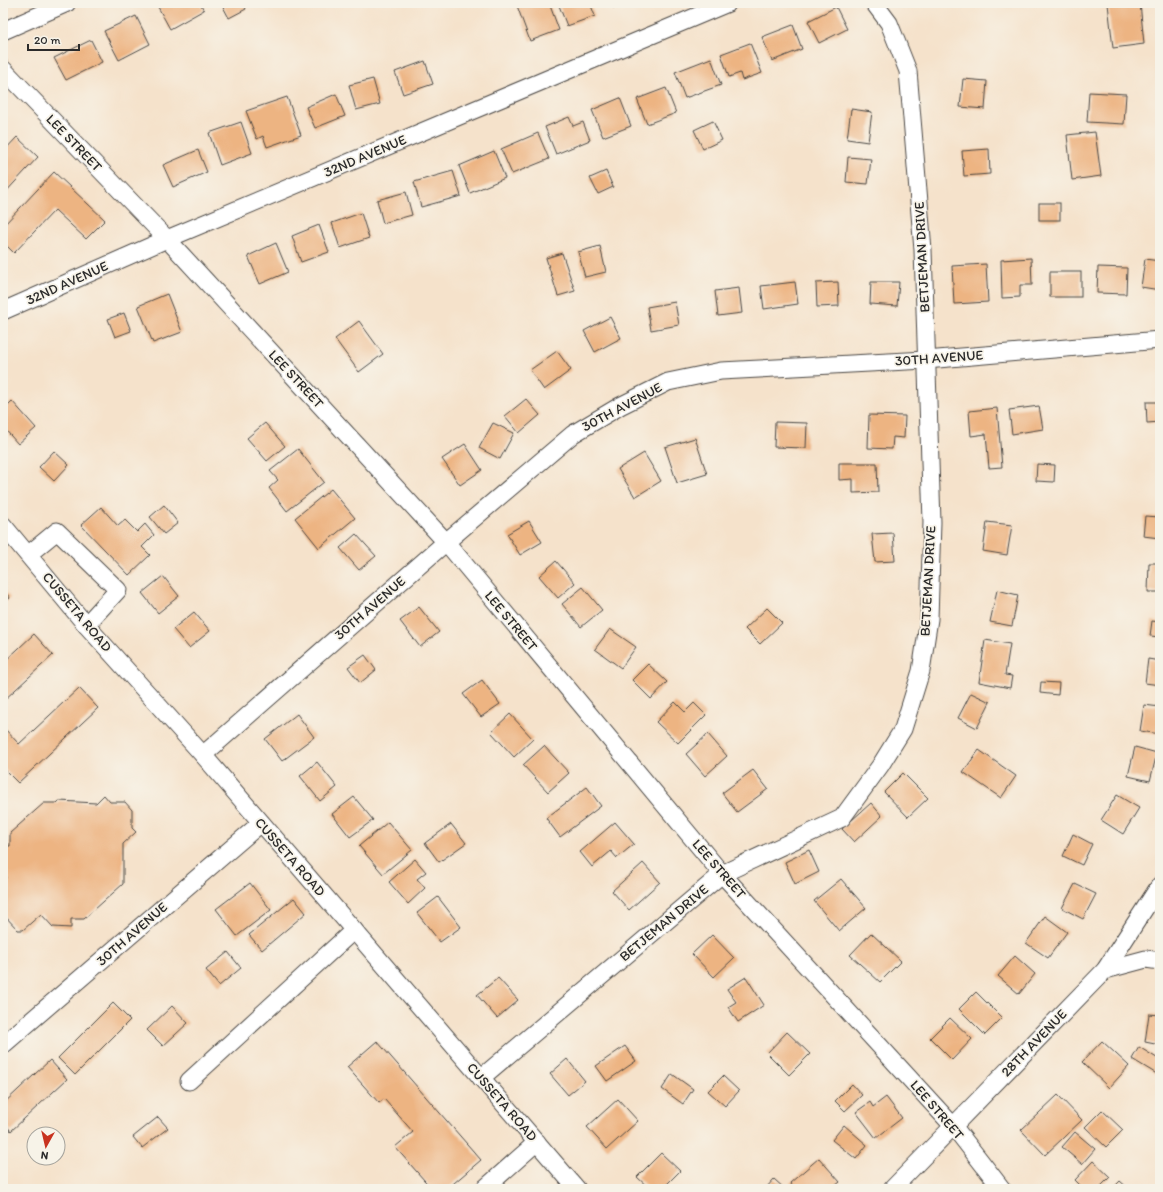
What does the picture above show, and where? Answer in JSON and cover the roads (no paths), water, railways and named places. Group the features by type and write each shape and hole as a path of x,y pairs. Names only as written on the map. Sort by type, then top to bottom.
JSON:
{"street":[{"path":"3,31 67,3"},
{"name":"32ND AVENUE","path":"3,311 167,239 728,3"},
{"name":"BETJEMAN DRIVE","path":"482,1078 722,874 842,818 880,766 904,729 920,672 929,619 932,522 923,250 908,72 889,23 874,3"},
{"name":"LEE STREET","path":"3,69 167,239 446,542 722,874 954,1127 1002,1189"},
{"name":"30TH AVENUE","path":"203,754 446,542 573,434 620,406 668,382 721,371 926,360 1160,340"},
{"name":"CUSSETA ROAD","path":"3,525 29,554 86,625 203,754 260,823 577,1189"},
{"path":"29,554 57,532 118,590 86,625"},
{"name":"30TH AVENUE","path":"3,1045 260,823"},
{"name":"28TH AVENUE","path":"892,1189 954,1127 1105,970 1160,885"},
{"path":"188,1081 354,930"},
{"path":"1105,970 1146,958 1160,961"},
{"path":"484,1189 537,1142"}]}
